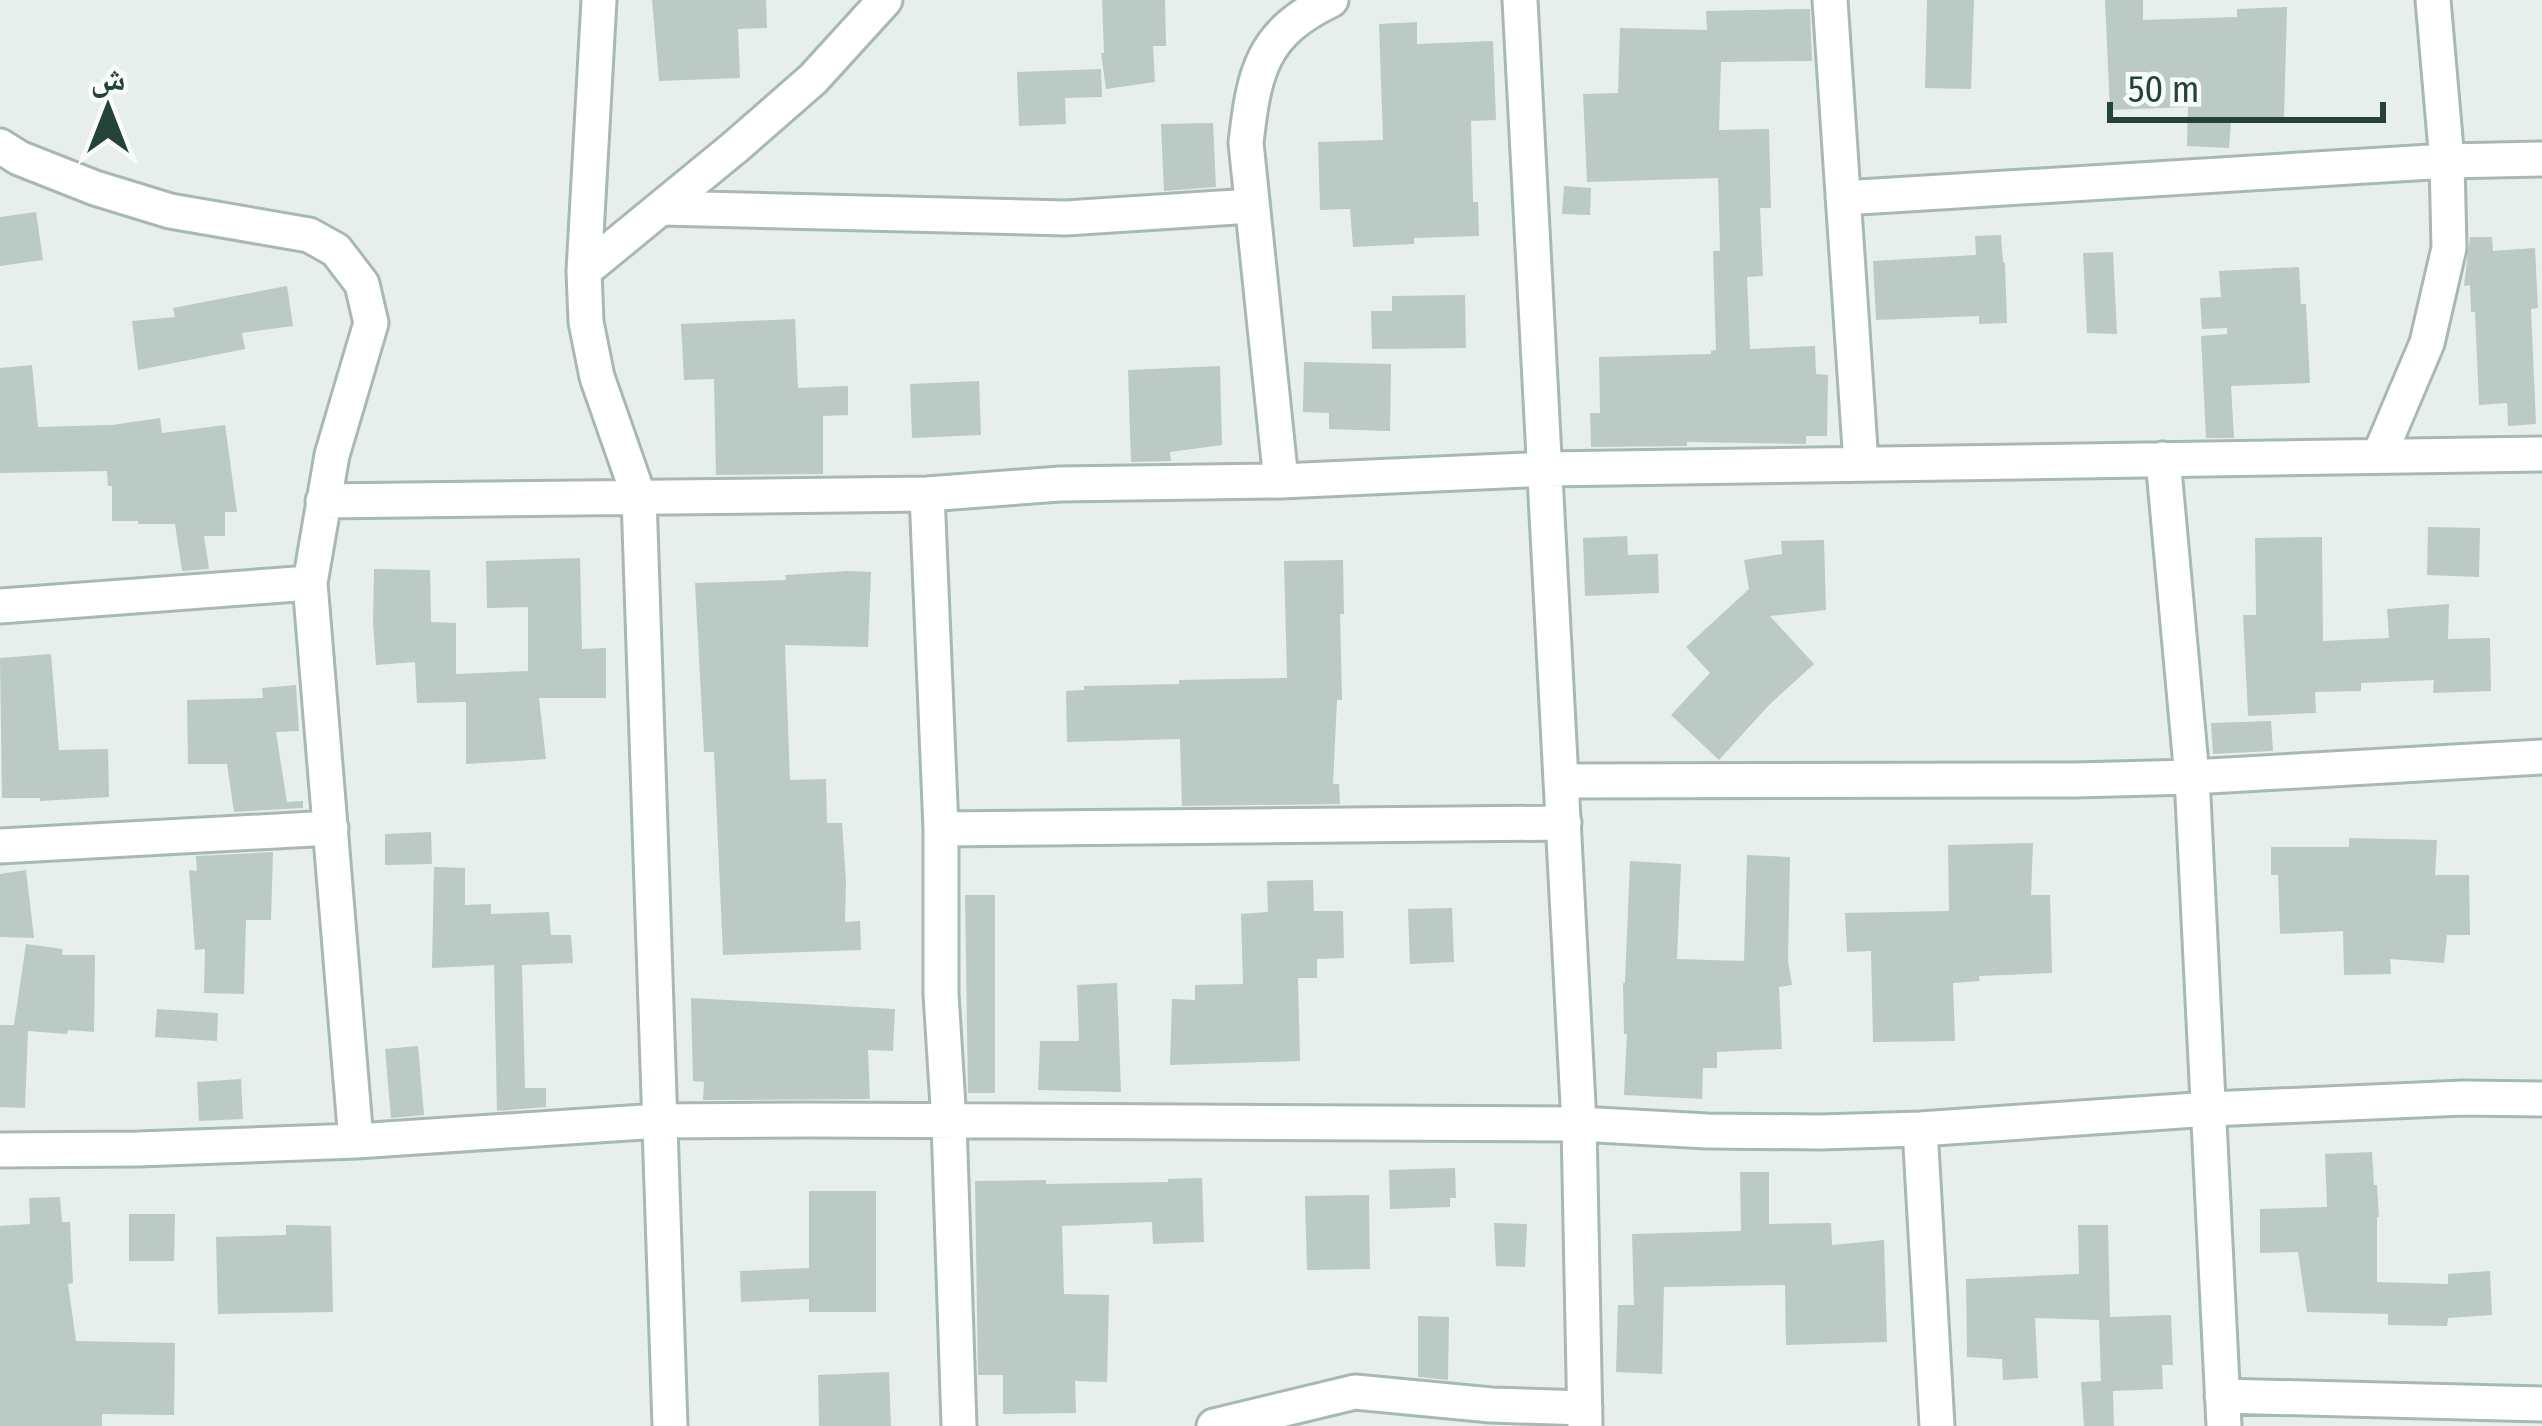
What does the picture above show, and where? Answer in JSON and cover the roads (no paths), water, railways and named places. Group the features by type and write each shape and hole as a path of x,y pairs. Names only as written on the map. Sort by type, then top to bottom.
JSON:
{"street":[{"path":"599,0 584,271 586,322 597,377 639,496 670,1426"},
{"path":"584,271 813,79 885,0"},
{"path":"1281,481 1246,143 1252,87 1276,37 1331,0"},
{"path":"1214,1426 1269,1419 1354,1392 1585,1417 1579,1124 1520,0"},
{"path":"1830,0 1861,464"},
{"path":"2379,456 2427,343 2449,248 2447,161 2432,0"},
{"path":"0,146 95,188 170,211 309,235 336,250 362,284 371,323 345,406 310,583 356,1142"},
{"path":"1843,198 2542,159"},
{"path":"661,208 1066,218 1251,206"},
{"path":"323,502 927,494 1060,484 1281,481 1546,469 2542,454"},
{"path":"2163,459 2192,777 2223,1411 2542,1404"},
{"path":"927,494 959,1426"},
{"path":"0,606 310,583"},
{"path":"1562,782 2075,780 2542,757"},
{"path":"940,829 1564,823"},
{"path":"0,846 331,827"},
{"path":"0,1150 356,1142 659,1121 1579,1124 1821,1132 1920,1130 2210,1109 2542,1099"},
{"path":"1920,1130 1937,1426"}]}
